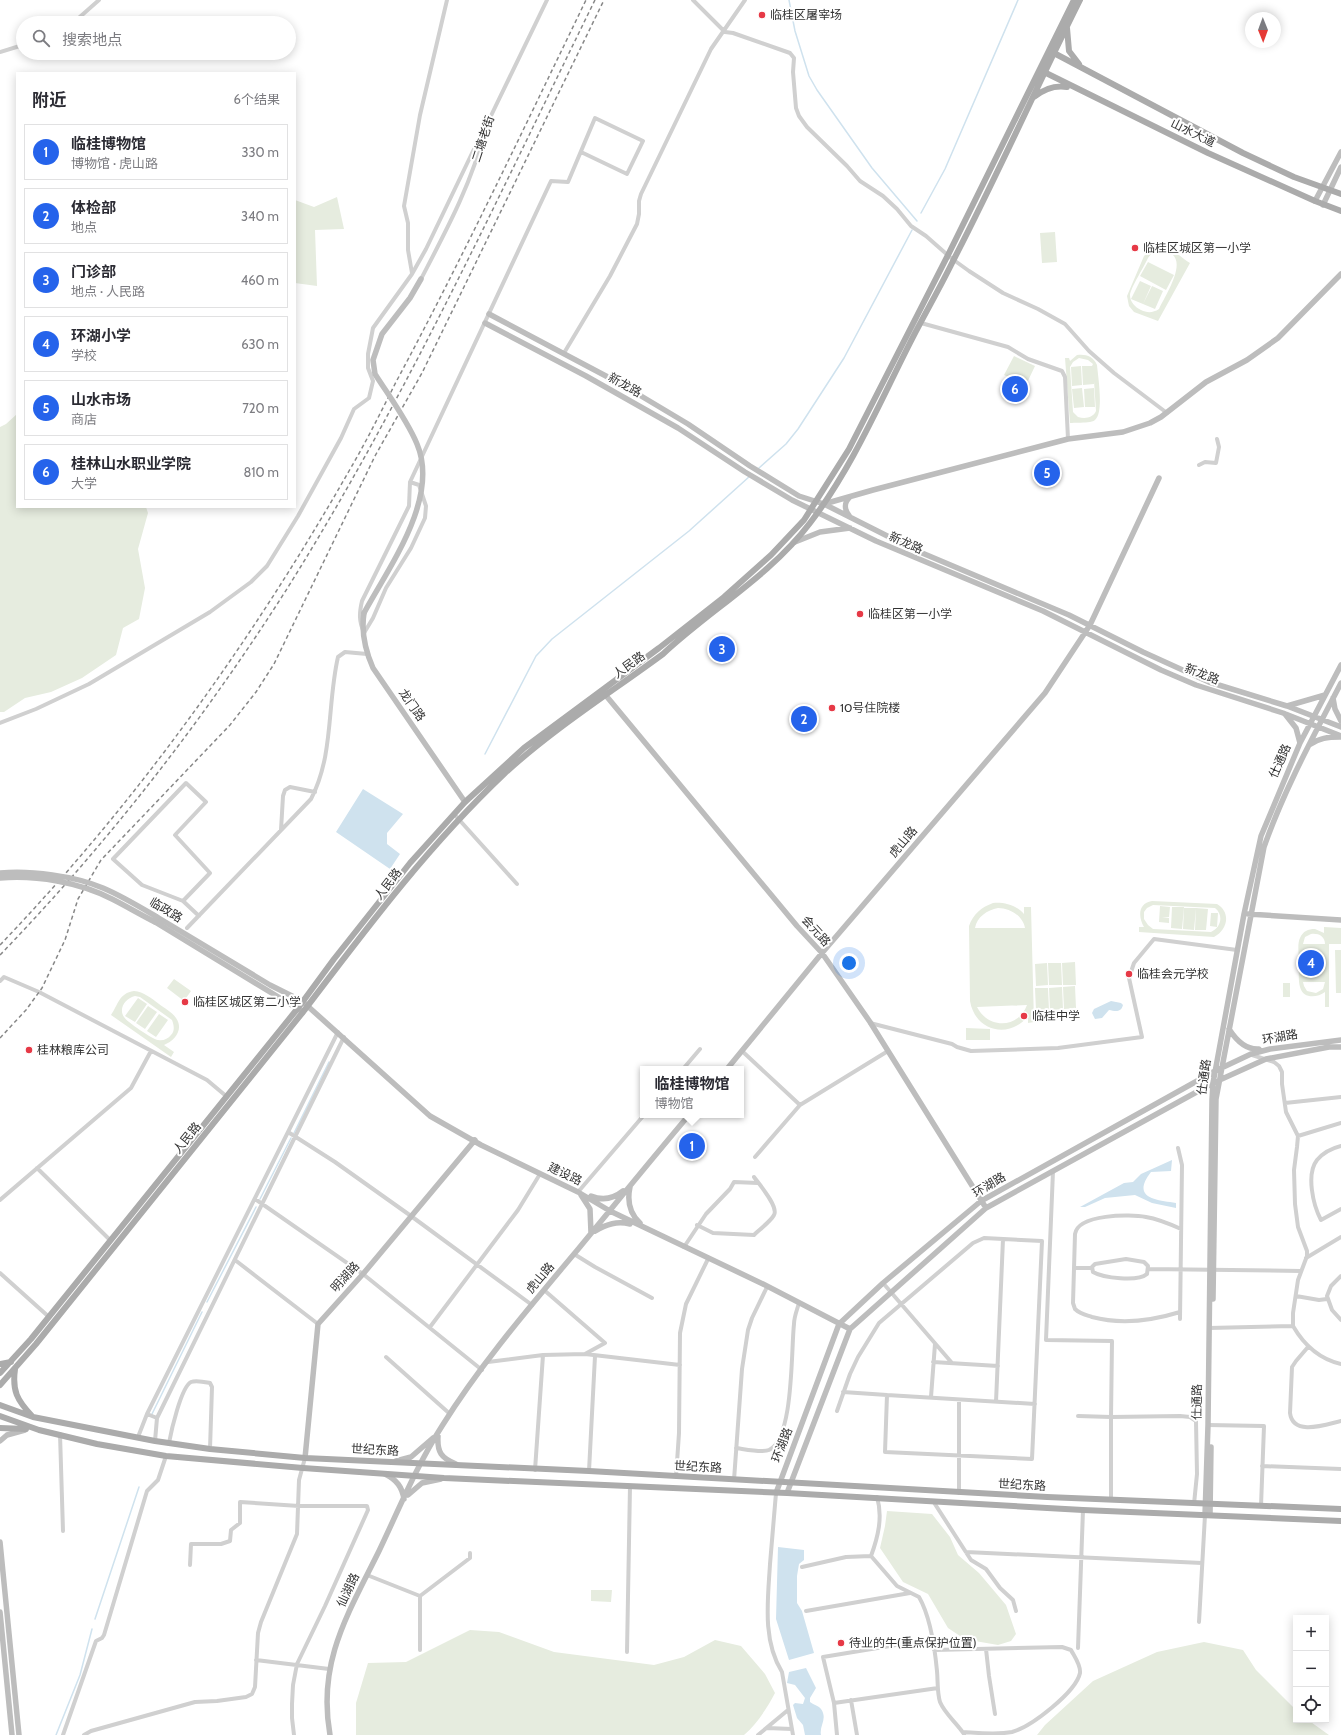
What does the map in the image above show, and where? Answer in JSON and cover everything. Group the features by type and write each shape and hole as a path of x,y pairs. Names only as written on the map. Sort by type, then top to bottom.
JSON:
{"main road":[{"name":"人民路","path":"33,1342 300,1010 410,863 456,816 528,753 739,584 771,556 804,520 850,447 948,255 1074,0"},
{"name":"人民路","path":"456,816 466,802 524,748 603,693 663,654 678,640 728,602 776,560 810,524 824,504 856,450 954,260 1080,0"},
{"path":"1067,27 1069,51 1083,68"},
{"name":"山水大道","path":"1048,50 1243,153 1294,177 1341,194"},
{"name":"山水大道","path":"1039,69 1072,87 1208,153 1315,202 1341,211"},
{"path":"1032,98 1054,86 1072,87"},
{"name":"人民路","path":"33,1342 49,1317 110,1240 226,1096 300,1010"},
{"path":"0,1373 33,1342"},
{"path":"0,1385 15,1368 33,1342"},
{"path":"0,1364 11,1362"},
{"path":"15,1368 13,1380 16,1394 24,1407 33,1417"},
{"name":"世纪东路","path":"0,1405 33,1417 154,1441 210,1449 305,1458 959,1493 1111,1499 1208,1505 1341,1509"},
{"path":"0,1416 34,1429"},
{"path":"0,1428 34,1429"},
{"name":"世纪东路","path":"34,1429 98,1444 166,1456 384,1474 877,1497 1083,1510 1341,1521"}],"street":[{"path":"81,16 99,0"},
{"path":"412,274 408,250 408,223 404,206 420,115 447,0"},
{"name":"二塘老街","path":"421,279 453,217 476,163 487,122 547,0"},
{"path":"693,0 725,32 790,53 794,58 793,72 796,108 802,121 860,181 886,198 898,209 910,225 926,236 954,260 996,289 1062,322 1109,369 1167,413"},
{"path":"564,353 610,276 637,224 641,194 711,50 725,32 745,0"},
{"path":"0,52 16,47"},
{"path":"364,633 359,622 359,613 362,601 409,506 410,482 552,181 568,182 595,118 642,141 626,174 581,152"},
{"path":"0,723 36,709 96,680 210,612 251,582 267,566 298,516 341,438 354,409 369,398 373,381 368,368 368,354 373,328 412,274 426,249 487,122"},
{"path":"1315,202 1341,152"},
{"path":"1323,205 1341,167"},
{"path":"824,504 1068,439 1124,432 1150,423 1167,413 1206,382 1247,360 1278,338 1341,274"},
{"name":"龙门路","path":"421,279 410,298 382,334 373,360 376,374 418,445 422,468 420,498 412,526 364,613 362,622 364,644 367,654 381,680 466,802"},
{"name":"新龙路","path":"490,314 621,384 688,424 773,481 799,496 816,503 824,504 915,550 970,572 1090,625 1143,652 1209,682 1314,715 1341,727"},
{"name":"新龙路","path":"485,323 586,376 678,428 770,487 850,528 913,558 1043,611 1161,670 1196,685 1283,713 1341,736"},
{"path":"921,323 1008,347 1028,359 1062,371 1065,377 1068,439"},
{"path":"1199,465 1205,462 1216,463 1219,447 1217,439"},
{"name":"虎山路","path":"730,1066 822,953 1045,693 1090,625 1160,478"},
{"path":"364,633 373,618 386,588 411,548 425,518 426,506 419,485 410,482"},
{"path":"850,497 847,499 845,505 850,518"},
{"path":"792,542 820,532 850,528"},
{"path":"187,928 282,830 315,792 324,764 338,657 345,652 367,654"},
{"name":"仕通路","path":"1212,1270 1213,1083 1244,914 1261,836 1300,743 1341,665"},
{"name":"仕通路","path":"1207,1515 1216,1099 1266,842 1272,824 1307,746 1341,683"},
{"name":"会元路","path":"603,693 797,926 822,953 870,1022 986,1208"},
{"path":"1287,706 1325,695"},
{"path":"1333,698 1335,709 1341,721"},
{"path":"1283,713 1296,728 1300,743"},
{"path":"1307,746 1325,737 1341,736"},
{"path":"183,901 210,873 175,835 206,802 186,783 114,859 142,885 183,901 199,916"},
{"path":"282,830 283,796 285,790 290,788 315,792"},
{"path":"456,816 516,884"},
{"name":"临政路","path":"0,873 22,872 76,880 102,888 131,902 156,920 300,1010"},
{"name":"临政路","path":"0,878 45,880 89,890 111,898 156,920 270,985 305,1003"},
{"path":"1244,914 1341,920"},
{"path":"870,1022 952,1044 971,1051 1058,1048 1142,1037 1129,978 1134,963 1154,939 1237,950"},
{"path":"0,981 4,977 39,992 206,1080 226,1096"},
{"name":"建设路","path":"305,1003 430,1116 540,1174 578,1192 610,1211 850,1329"},
{"path":"1229,1029 1244,1046 1252,1050 1270,1049"},
{"path":"138,1437 147,1414 256,1199 338,1032"},
{"path":"154,1441 157,1418 344,1037"},
{"name":"环湖路","path":"776,1493 840,1324 883,1283 982,1201 1215,1071 1251,1054 1270,1049 1341,1040"},
{"name":"环湖路","path":"787,1493 850,1329 986,1208 1213,1083 1266,1059 1341,1047"},
{"path":"686,1066 700,1049"},
{"path":"0,1200 131,1088 151,1051"},
{"path":"742,1051 800,1105"},
{"path":"755,1157 800,1105 888,1051"},
{"path":"1251,1054 1274,1062 1279,1066 1282,1072 1286,1112 1298,1136 1298,1147 1294,1170 1295,1204 1298,1227 1307,1251 1298,1280 1293,1313 1293,1326 1308,1347 1321,1356 1341,1364"},
{"path":"1285,1103 1341,1097"},
{"path":"578,1192 641,1118"},
{"name":"虎山路","path":"421,1464 438,1433 465,1390 544,1290 687,1118"},
{"path":"1298,1136 1341,1123"},
{"path":"288,1132 296,1136 411,1216 477,1263 532,1305"},
{"name":"明湖路","path":"318,1324 363,1274 475,1140"},
{"path":"1341,1146 1325,1153 1318,1159 1314,1165 1312,1182 1313,1200 1321,1220 1341,1209"},
{"path":"1178,1148 1182,1165 1180,1319"},
{"path":"37,1168 110,1240"},
{"path":"1053,1171 1046,1340 1112,1341 1111,1499"},
{"path":"430,1328 518,1210 540,1174"},
{"path":"698,1225 713,1234 754,1235 773,1217 775,1211 774,1205 754,1177"},
{"path":"684,1247 698,1225 734,1182 758,1183"},
{"path":"578,1192 606,1200 616,1197 630,1186"},
{"path":"630,1186 628,1195 630,1210 635,1219 644,1228"},
{"path":"578,1192 590,1209 591,1234 612,1223 624,1222 644,1228"},
{"path":"256,1199 363,1274 482,1370"},
{"path":"1180,1312 1150,1320 1125,1322 1083,1314 1076,1311 1074,1306 1074,1268 1075,1230 1079,1226 1089,1221 1119,1216 1139,1216 1151,1218 1181,1228"},
{"path":"1306,1258 1341,1237"},
{"path":"837,1411 853,1368 879,1323 973,1243 984,1238 1042,1241 1032,1459 885,1452 887,1395"},
{"path":"996,1402 1003,1239"},
{"path":"574,1254 652,1298"},
{"path":"676,1477 680,1333 685,1309 708,1259"},
{"path":"1074,1268 1092,1268 1095,1264 1126,1259 1142,1261 1147,1264 1148,1269 1147,1274 1142,1277 1126,1278 1095,1274 1092,1268"},
{"path":"87,1734 195,1702 217,1701 250,1696 254,1691 258,1633 261,1622 295,1541 300,1480 305,1458 318,1324 235,1260"},
{"path":"1148,1269 1301,1271"},
{"path":"0,1273 49,1317"},
{"path":"1341,1276 1328,1290 1327,1299 1332,1310 1341,1320"},
{"path":"883,1283 952,1363"},
{"path":"734,1480 748,1330 767,1287"},
{"path":"544,1290 605,1342 585,1354"},
{"path":"1296,1296 1319,1300 1327,1299"},
{"path":"736,1448 767,1451 773,1448 782,1432 788,1412 794,1322 799,1303"},
{"path":"201,1306 209,1310"},
{"path":"1211,1328 1293,1326"},
{"path":"931,1397 935,1343"},
{"path":"1308,1347 1292,1367 1290,1413 1292,1420 1296,1424 1307,1427 1341,1421"},
{"path":"488,1362 543,1355 585,1354 680,1365"},
{"path":"535,1470 543,1355"},
{"path":"589,1472 595,1356"},
{"path":"386,1357 450,1414"},
{"path":"933,1362 998,1366"},
{"path":"169,1443 174,1415 188,1386 193,1382 205,1382 212,1385 210,1449"},
{"path":"843,1392 1035,1404"},
{"path":"959,1400 959,1493"},
{"path":"147,1414 157,1418"},
{"path":"1078,1416 1190,1417 1196,1422 1197,1474 1194,1504"},
{"path":"1209,1425 1264,1426 1261,1506"},
{"path":"0,1441 7,1435 34,1429"},
{"path":"393,1462 411,1457 438,1433"},
{"path":"438,1433 437,1445 440,1454 446,1460 460,1466"},
{"path":"60,1434 63,1532"},
{"path":"63,1735 96,1641 104,1635 147,1491 158,1480 166,1456"},
{"name":"仙湖路","path":"330,1735 326,1708 331,1658 340,1633 421,1464"},
{"path":"1262,1466 1341,1470"},
{"path":"384,1474 398,1483 403,1492 404,1500"},
{"path":"404,1500 422,1483 444,1478"},
{"path":"627,1652 630,1486"},
{"path":"776,1493 767,1613 771,1644 782,1672 793,1735"},
{"path":"871,1556 876,1543 878,1529 879,1506 877,1497"},
{"path":"933,1501 972,1560 986,1569 1000,1588 1013,1600 1016,1611"},
{"path":"190,1566 191,1544 221,1544 230,1541 231,1530 240,1523 240,1502 298,1506 367,1506 368,1510 326,1606 297,1664 293,1685 292,1704 294,1735"},
{"path":"1078,1648 1083,1510"},
{"path":"1199,1622 1202,1563 1207,1515"},
{"path":"0,1542 20,1735"},
{"path":"966,1552 1202,1563"},
{"path":"420,1596 470,1558 470,1553"},
{"path":"802,1567 846,1557 871,1556"},
{"path":"871,1556 893,1582 901,1589 919,1597 932,1639 940,1699 944,1709 964,1734 1003,1733 1019,1730 1049,1712 1074,1684 1080,1672 1076,1659 1066,1647 934,1650"},
{"path":"367,1575 420,1596"},
{"path":"806,1611 910,1593"},
{"path":"420,1596 420,1650"},
{"path":"0,1612 12,1735"},
{"path":"837,1735 834,1703 823,1656 932,1639"},
{"path":"986,1649 995,1714"},
{"path":"256,1660 329,1669"},
{"path":"834,1703 938,1688"},
{"path":"851,1700 857,1735"},
{"path":"758,1735 788,1710"},
{"path":"766,1728 792,1729"}],"shaded area":[{"path":"337,197 344,229 315,230 317,286 296,283 296,200 314,207"},
{"path":"1055,232 1057,262 1042,263 1040,233"},
{"path":"1164,247 1190,263 1158,321 1134,312 1129,306 1127,296 1144,256 1151,250","holes":["1159,251 1170,253 1175,258 1177,265 1172,284 1167,294 1159,309 1150,312 1141,310 1133,304 1130,298 1135,282 1152,253"]},
{"path":"1148,262 1174,275 1166,290 1140,276"},
{"path":"1140,281 1151,286 1143,304 1131,299"},
{"path":"1152,286 1163,291 1155,309 1143,304"},
{"path":"1077,355 1083,355 1089,356 1097,365 1100,402 1098,416 1093,421 1070,423 1065,358 1069,358 1070,361","holes":["1079,358 1088,360 1093,364 1092,366 1082,366 1083,385 1094,384 1094,381 1096,411 1091,417 1083,418 1078,417 1073,412 1070,367 1073,362"]},
{"path":"1014,356 1035,366 1026,385 1004,375"},
{"path":"1081,366 1082,385 1072,386 1071,367"},
{"path":"1082,388 1084,407 1074,408 1072,389"},
{"path":"1094,388 1095,407 1085,407 1084,389"},
{"path":"16,415 16,508 146,508 148,513 138,549 145,588 139,619 123,628 116,655 82,678 51,692 25,698 4,712 0,712 0,427 6,424"},
{"path":"1147,902 1217,904 1221,907 1226,916 1225,926 1219,934 1214,937 1139,932 1139,927 1144,927 1140,911","holes":["1153,905 1215,908 1220,914 1220,921 1217,928 1211,932 1153,929 1144,919 1144,912 1147,908"]},
{"path":"997,903 1010,905 1017,908 1024,914 1024,907 1031,907 1034,1022 1028,1023 1028,1016 1012,1028 1003,1030 994,1029 978,1019 973,1011 970,1001 969,926 975,915 989,905","holes":["998,908 1007,909 1019,916 1025,928 975,928 980,917 990,910","1027,1005 1023,1013 1017,1019 1003,1023 988,1019 977,1007"]},
{"path":"1160,906 1170,907 1169,917 1162,917 1169,918 1169,923 1159,922"},
{"path":"1172,907 1184,907 1182,929 1171,928"},
{"path":"1184,908 1196,908 1194,930 1183,929"},
{"path":"1196,908 1208,909 1206,930 1195,930"},
{"path":"1211,913 1218,913 1217,927 1210,926"},
{"path":"1324,927 1341,928 1341,944 1329,944 1329,1007 1325,1007 1325,992 1314,996 1304,994 1300,987 1299,981 1298,946 1301,936 1306,931 1312,929 1324,933","holes":["1311,934 1321,936 1324,939 1325,944 1303,944 1305,937","1303,982 1325,982 1323,989 1316,993 1307,991"]},
{"path":"1335,950 1341,950 1341,993 1336,993"},
{"path":"1075,962 1076,985 1063,985 1062,963"},
{"path":"1047,963 1048,985 1036,986 1035,964"},
{"path":"1048,963 1061,963 1062,985 1049,985"},
{"path":"174,979 191,991 184,1001 167,988"},
{"path":"1283,983 1290,983 1290,997 1283,997"},
{"path":"1075,986 1076,1008 1064,1009 1063,987"},
{"path":"1062,987 1063,1009 1050,1010 1049,988"},
{"path":"1035,988 1048,988 1049,1010 1036,1011"},
{"path":"134,991 147,996 176,1018 179,1030 172,1041 164,1045 174,1052 171,1057 111,1015 122,997 129,992","holes":["135,996 140,997 172,1020 174,1030 168,1038 162,1040 155,1039 145,1034 124,1017 122,1014 122,1007 126,1001"]},
{"path":"138,998 147,1004 135,1022 125,1016"},
{"path":"148,1006 157,1012 145,1029 136,1023"},
{"path":"159,1014 168,1020 156,1037 147,1031"},
{"path":"966,1028 990,1029 990,1040 966,1040"},
{"path":"887,1511 932,1514 950,1537 958,1555 979,1573 1006,1605 1016,1634 1011,1641 998,1645 975,1641 960,1636 948,1628 928,1594 903,1582 880,1548"},
{"path":"591,1590 612,1590 611,1602 591,1601"},
{"path":"470,1630 499,1632 554,1652 654,1665 684,1657 715,1640 741,1646 765,1674 775,1693 761,1716 744,1735 356,1735 356,1703 368,1663 406,1662"},
{"path":"1204,1642 1243,1650 1256,1670 1293,1707 1293,1723 1312,1723 1329,1735 1037,1735 1045,1725 1093,1681 1157,1652"}],"water":[{"path":"363,789 403,814 387,833 387,844 400,854 390,869 336,832"},
{"path":"1111,1001 1121,1003 1123,1005 1122,1008 1118,1011 1109,1010 1102,1018 1095,1019 1092,1013 1094,1009"},
{"path":"1172,1160 1171,1171 1151,1172 1145,1181 1144,1187 1148,1196 1160,1201 1176,1203 1176,1208 1152,1203 1135,1195 1105,1198 1085,1207 1080,1207 1124,1183 1133,1182 1141,1174"},
{"path":"778,1547 804,1550 804,1560 799,1564 797,1576 797,1603 802,1611 814,1653 789,1660 776,1619"},
{"path":"806,1668 816,1688 810,1698 810,1702 820,1708 824,1716 821,1735 805,1735 803,1725 797,1718 793,1705 795,1703 803,1704 805,1698 795,1685 787,1683 789,1672"}],"waterway":[{"path":"789,0 795,31 809,76 817,90 872,168 917,221"},
{"path":"921,213 945,169 1018,0"},
{"path":"759,468 786,444 798,429 844,358 912,230"},
{"path":"485,754 536,656 552,639 689,531 750,476"},
{"path":"294,1133 329,1062"},
{"path":"260,1199 291,1138"},
{"path":"207,1302 256,1207"},
{"path":"152,1414 202,1312"},
{"path":"95,1619 139,1487"},
{"path":"56,1735 80,1675 92,1629"}],"railway":[{"path":"0,945 50,891 145,777 232,658 273,597 312,534 361,449 445,288 586,0"},
{"path":"0,955 118,823 154,777 225,682 290,584 373,442 412,369 450,296 595,0"},
{"path":"0,1038 26,1010 42,988 65,940 78,899 101,860 230,725 256,692 274,664 375,456 422,373 604,0"}],"place":[{"name":"临桂区屠宰场","path":"762,15"},
{"name":"临桂区城区第一小学","path":"1135,248"},
{"name":"桂林山水职业学院","path":"1015,389"},
{"name":"山水市场","path":"1047,473"},
{"name":"临桂区第一小学","path":"860,614"},
{"name":"门诊部","path":"722,649"},
{"name":"10号住院楼","path":"832,708"},
{"name":"体检部","path":"804,719"},
{"name":"环湖小学","path":"1311,963"},
{"name":"临桂会元学校","path":"1129,974"},
{"name":"临桂区城区第二小学","path":"185,1002"},
{"name":"临桂中学","path":"1024,1016"},
{"name":"桂林粮库公司","path":"29,1050"},
{"name":"临桂博物馆","path":"692,1146"},
{"name":"待业的牛(重点保护位置)","path":"841,1643"}]}
